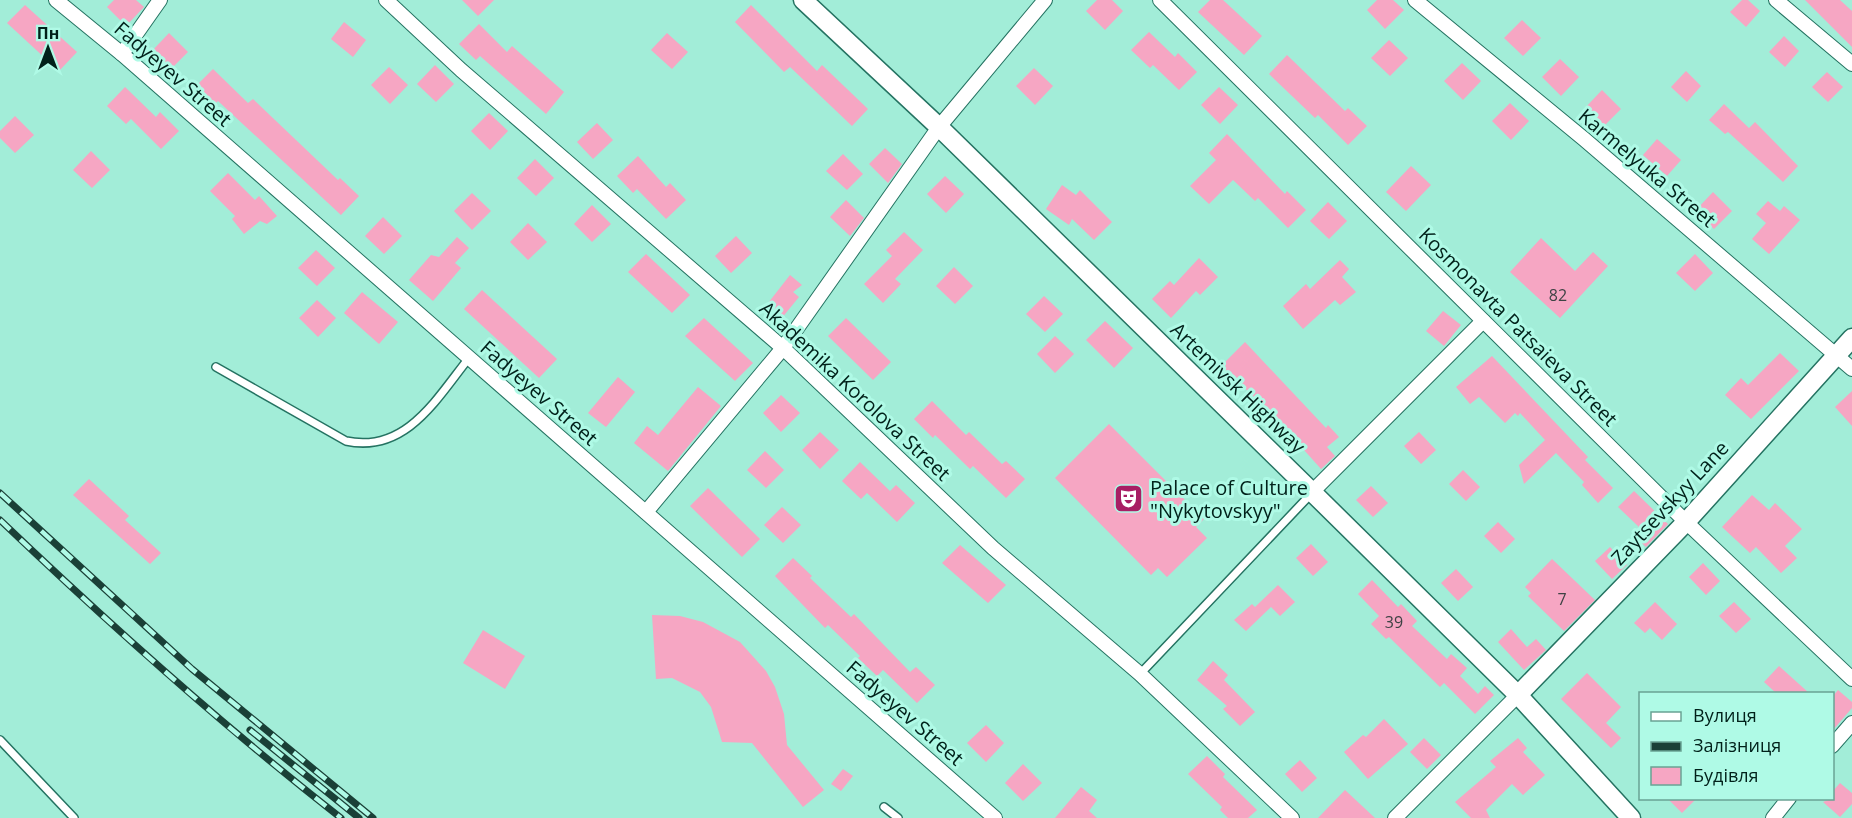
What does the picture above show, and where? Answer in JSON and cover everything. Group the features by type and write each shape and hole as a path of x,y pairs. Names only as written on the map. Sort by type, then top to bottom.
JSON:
{"main road":[{"name":"Artemivsk Highway","path":"803,0 939,127 1518,695 1631,818"},
{"name":"Zaytsevskyy Lane","path":"1518,695 1686,522 1852,338"}],"street":[{"name":"Fadyeyev Street","path":"56,0 122,54 995,818"},
{"path":"122,54 160,0"},
{"name":"Akademika Korolova Street","path":"386,0 461,69 783,348 993,548 1140,674 1292,818"},
{"path":"646,512 783,348 939,127 1045,0"},
{"name":"Kosmonavta Patsaieva Street","path":"1160,0 1686,522 1852,679"},
{"name":"Karmelyuka Street","path":"1414,0 1584,139 1852,369"},
{"path":"1776,0 1852,64"},
{"path":"1312,492 1483,321"},
{"path":"1395,818 1518,695"},
{"path":"1834,745 1852,723"},
{"path":"1773,818 1788,800"}],"lane":[{"path":"216,367 346,441 363,443 397,436 418,422 469,358"},
{"path":"1140,674 1312,492"},
{"path":"0,740 74,818"},
{"path":"884,807 898,818"}],"building":[{"path":"114,0 136,0 144,7 126,26 107,7"},
{"path":"462,0 494,0 478,16"},
{"path":"1097,0 1112,0 1123,11 1105,30 1086,11"},
{"path":"1210,0 1223,0 1262,36 1244,55 1198,12"},
{"path":"1377,0 1393,0 1404,10 1385,29 1367,10"},
{"path":"1742,0 1748,0 1760,11 1746,27 1730,12"},
{"path":"1805,0 1840,0 1852,11 1852,47"},
{"path":"25,5 77,52 59,71 7,23"},
{"path":"751,5 817,71 822,65 868,109 852,126 790,67 784,72 735,22"},
{"path":"1522,20 1541,38 1523,56 1504,38"},
{"path":"344,22 366,40 353,57 331,39"},
{"path":"479,24 507,52 512,46 564,92 546,114 480,56 476,60 459,44"},
{"path":"1149,32 1175,57 1178,53 1197,72 1179,90 1153,65 1150,68 1131,50"},
{"path":"169,33 188,52 170,70 151,52"},
{"path":"667,33 688,52 672,69 651,50"},
{"path":"1784,36 1799,51 1785,67 1769,52"},
{"path":"1389,40 1408,58 1390,76 1371,58"},
{"path":"1287,55 1345,111 1348,108 1367,126 1348,145 1318,115 1315,118 1269,74"},
{"path":"1560,59 1579,77 1561,96 1542,77"},
{"path":"1462,63 1481,81 1463,100 1444,81"},
{"path":"435,65 454,84 436,102 417,84"},
{"path":"389,67 408,85 390,104 371,85"},
{"path":"1034,68 1053,86 1035,105 1016,86"},
{"path":"213,69 248,103 253,99 338,180 340,178 359,196 341,215 218,101 214,105 195,87"},
{"path":"1686,71 1701,86 1687,102 1671,87"},
{"path":"1827,72 1843,87 1828,102 1812,87"},
{"path":"125,87 156,117 160,112 179,131 161,149 131,119 126,124 107,106"},
{"path":"1219,87 1238,105 1220,124 1201,105"},
{"path":"1602,90 1621,109 1603,127 1584,109"},
{"path":"1510,103 1529,121 1511,140 1492,121"},
{"path":"1724,104 1749,128 1755,122 1798,166 1783,182 1728,132 1725,134 1709,120"},
{"path":"489,113 508,131 490,150 471,131"},
{"path":"15,116 34,135 15,153 0,138 0,131"},
{"path":"597,123 613,140 593,159 577,142"},
{"path":"1227,134 1285,194 1287,191 1306,210 1288,228 1258,198 1255,201 1233,180 1209,204 1190,186 1216,160 1209,153"},
{"path":"1657,139 1681,160 1667,176 1643,155"},
{"path":"885,148 902,164 888,183 869,164"},
{"path":"91,151 110,170 92,188 73,170"},
{"path":"843,154 863,174 847,190 826,171"},
{"path":"638,156 666,187 670,183 686,200 666,219 637,189 633,193 617,176"},
{"path":"535,159 554,178 536,196 517,178"},
{"path":"1411,166 1431,185 1406,211 1386,192"},
{"path":"228,173 255,200 259,196 277,216 267,224 260,221 244,234 232,219 235,216 210,191"},
{"path":"945,176 964,194 946,213 927,194"},
{"path":"1062,185 1076,195 1080,190 1112,222 1094,240 1072,219 1069,225 1046,209"},
{"path":"1713,192 1732,211 1714,229 1695,211"},
{"path":"472,193 491,211 472,230 454,211"},
{"path":"846,200 864,218 850,236 830,217"},
{"path":"1768,201 1780,211 1784,206 1800,220 1769,254 1752,239 1766,223 1756,214"},
{"path":"1328,202 1347,221 1329,239 1310,221"},
{"path":"592,205 611,224 592,242 574,224"},
{"path":"383,217 402,236 384,254 365,236"},
{"path":"528,223 547,242 528,260 510,242"},
{"path":"904,232 923,250 895,279 901,284 883,303 864,284 892,256 886,250"},
{"path":"736,236 752,253 731,273 715,256"},
{"path":"457,237 469,248 455,263 461,268 433,301 409,280 431,255 439,257"},
{"path":"1541,238 1575,271 1593,252 1608,266 1560,318 1510,272"},
{"path":"316,250 335,268 317,286 298,268"},
{"path":"646,254 690,295 672,313 628,272"},
{"path":"1695,254 1713,273 1695,291 1676,273"},
{"path":"1199,258 1218,277 1200,295 1196,291 1171,318 1152,299 1170,281 1174,285"},
{"path":"1340,260 1349,269 1342,277 1356,292 1340,305 1335,300 1303,329 1283,306 1306,284 1310,289"},
{"path":"954,267 973,286 955,304 936,286"},
{"path":"790,275 802,285 793,292 799,297 781,319 765,307"},
{"path":"482,290 557,359 539,378 464,309"},
{"path":"362,292 398,322 379,344 344,313"},
{"path":"1044,296 1063,314 1045,332 1026,314"},
{"path":"317,300 336,318 318,337 299,318"},
{"path":"1443,311 1461,325 1444,346 1426,331"},
{"path":"704,318 753,363 735,381 685,336"},
{"path":"846,318 891,362 873,380 828,336"},
{"path":"1105,321 1133,348 1114,368 1086,340"},
{"path":"1055,336 1074,354 1055,373 1037,354"},
{"path":"1245,342 1326,428 1328,425 1339,437 1327,447 1335,456 1321,469 1271,413 1221,366"},
{"path":"1780,353 1799,371 1751,419 1725,395 1741,378 1748,385"},
{"path":"1492,356 1588,457 1585,460 1613,488 1598,503 1582,485 1584,482 1556,453 1524,484 1519,465 1545,440 1520,413 1518,416 1515,413 1505,423 1479,397 1470,404 1456,387"},
{"path":"618,377 635,392 606,427 588,413"},
{"path":"698,387 721,406 668,471 634,443 647,426 658,435"},
{"path":"1852,391 1852,426 1835,407"},
{"path":"781,395 800,413 781,432 763,413"},
{"path":"932,401 966,435 969,432 1002,464 1006,461 1025,479 1006,498 973,466 970,469 935,435 933,438 914,419"},
{"name":"Palace of Culture \"Nykytovskyy\"","path":"1109,424 1204,519 1196,527 1207,538 1167,577 1158,568 1151,575 1055,478"},
{"path":"820,432 839,450 820,469 802,450"},
{"path":"1419,432 1436,450 1421,464 1404,446"},
{"path":"765,451 784,470 766,488 747,470"},
{"path":"860,462 890,491 896,485 915,503 897,522 867,493 861,499 842,481"},
{"path":"1463,470 1480,487 1466,501 1449,484"},
{"path":"89,479 129,516 125,520 161,553 150,564 73,495"},
{"path":"1371,486 1388,503 1373,517 1356,500"},
{"path":"708,488 760,539 742,557 690,506"},
{"path":"1634,491 1668,524 1646,547 1632,534 1639,527 1618,507"},
{"path":"1752,495 1769,510 1775,503 1802,529 1785,546 1797,558 1781,573 1756,547 1750,553 1722,527"},
{"path":"782,507 801,525 783,543 764,525"},
{"path":"1498,522 1515,539 1501,553 1484,536"},
{"path":"1311,544 1328,562 1313,576 1296,558"},
{"path":"960,545 1006,585 988,603 942,563"},
{"path":"1610,547 1627,565 1612,579 1595,561"},
{"path":"793,558 812,576 810,578 851,617 854,614 910,672 916,667 935,685 917,703 883,670 877,676 858,658 860,656 828,625 825,628 775,576"},
{"path":"1552,559 1595,600 1564,631 1528,596 1531,593 1525,587"},
{"path":"1703,563 1720,581 1706,595 1689,577"},
{"path":"1456,569 1473,587 1458,601 1441,583"},
{"path":"1372,580 1398,607 1401,604 1417,621 1412,626 1447,659 1451,654 1467,668 1460,676 1478,694 1485,686 1494,695 1475,714 1444,683 1440,687 1389,637 1386,639 1371,624 1379,616 1358,594"},
{"path":"1278,585 1295,602 1280,616 1271,607 1246,631 1234,620 1252,604 1255,607"},
{"path":"1655,602 1677,624 1662,640 1650,628 1645,633 1634,623"},
{"path":"1734,602 1751,619 1736,633 1719,616"},
{"path":"652,615 680,616 703,622 740,642 766,671 775,687 784,714 787,745 824,790 803,807 752,743 722,742 711,707 700,692 672,678 656,679"},
{"path":"1511,629 1527,647 1536,639 1546,650 1524,670 1498,642"},
{"path":"483,630 525,656 505,689 463,663"},
{"path":"1213,661 1228,675 1224,680 1255,712 1240,726 1223,709 1227,706 1197,680"},
{"path":"1779,666 1808,692 1775,692 1764,682"},
{"path":"1587,673 1621,707 1606,723 1621,738 1611,748 1561,699"},
{"path":"1838,690 1852,702 1852,708 1834,729 1834,695"},
{"path":"1384,719 1408,744 1368,779 1344,752 1363,735 1366,737"},
{"path":"986,725 1004,743 986,762 967,743"},
{"path":"1424,738 1441,755 1427,769 1410,752"},
{"path":"1518,738 1527,748 1523,752 1545,775 1523,795 1512,784 1486,810 1490,818 1471,818 1455,802 1496,767 1490,761"},
{"path":"1207,756 1225,774 1223,777 1257,810 1248,818 1228,818 1220,810 1222,807 1188,774"},
{"path":"1300,760 1317,778 1302,792 1285,774"},
{"path":"1023,764 1042,783 1023,801 1005,783"},
{"path":"843,769 853,776 841,791 831,784"},
{"path":"1840,783 1852,793 1852,804 1840,817 1823,802 1834,800 1834,790"},
{"path":"1081,787 1097,800 1089,811 1097,818 1055,818"},
{"path":"1345,790 1375,818 1318,818"},
{"path":"1669,800 1695,800 1682,813"}],"railway":[{"path":"0,493 192,669 373,818"},
{"path":"0,520 167,673 341,818"},
{"path":"250,730 359,818"}],"place":[{"name":"Palace of Culture \"Nykytovskyy\"","path":"1129,499"}]}
